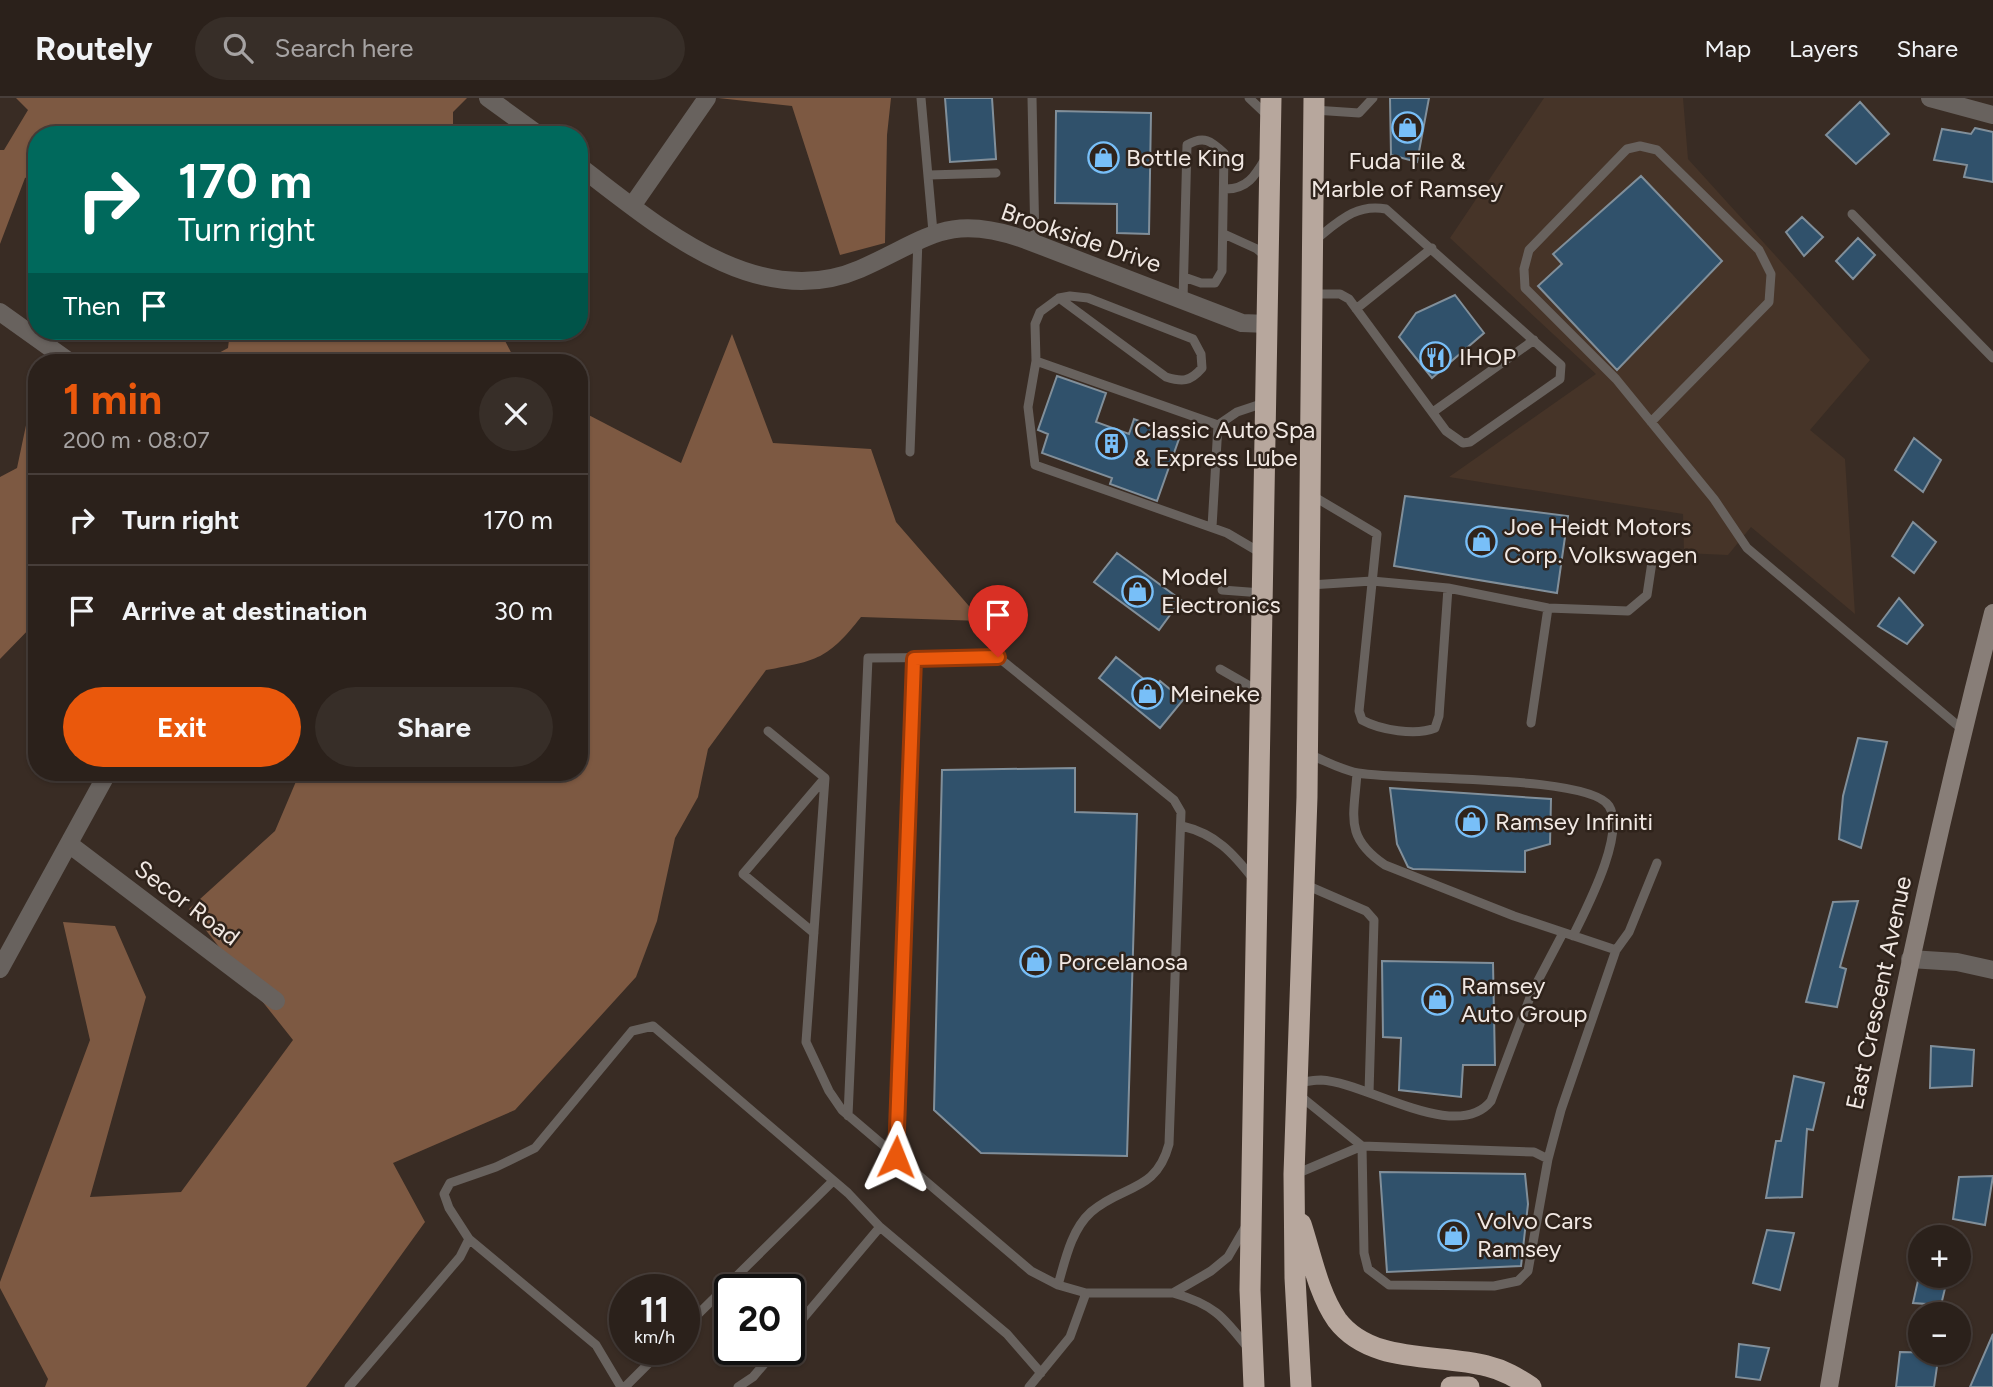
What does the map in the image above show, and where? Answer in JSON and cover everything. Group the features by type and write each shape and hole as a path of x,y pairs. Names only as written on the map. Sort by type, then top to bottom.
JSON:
{"highway":[{"path":"1301,1387 1295,1278 1294,1174 1299,1088 1306,753 1314,104"},
{"path":"1254,1387 1250,1290 1271,108"},
{"path":"1296,1209 1328,1303 1337,1319 1360,1341 1388,1352 1488,1366 1531,1387"},
{"path":"1451,1387 1469,1387"}],"street":[{"path":"488,98 527,126"},
{"path":"632,206 707,98"},
{"path":"1930,98 1993,115"},
{"name":"Brookside Drive","path":"588,173 696,249 729,265 765,277 791,281 824,279 859,270 926,235 970,228 1004,232 1242,323 1268,324"},
{"path":"0,312 28,332"},
{"path":"39,340 59,354"},
{"name":"East Crescent Avenue","path":"1829,1387 1877,1115 1910,959 1993,613"},
{"path":"0,969 103,781"},
{"name":"Secor Road","path":"69,844 276,1001"},
{"path":"1910,959 1957,962 1993,970"}],"lane":[{"path":"910,452 929,174 921,98"},
{"path":"1032,98 1035,243"},
{"path":"1249,98 1271,108"},
{"path":"1314,104 1359,113 1373,98"},
{"path":"1183,300 1187,145 1197,139 1210,140 1224,153 1226,189 1222,271 1215,283 1201,283 1184,277"},
{"path":"1651,422 1769,302 1771,275 1759,250 1676,168 1657,150 1640,146 1627,149 1529,250 1524,270 1525,288 1616,379 1651,422 1714,499 1747,548 1963,730"},
{"path":"1226,189 1237,189 1254,178 1271,148"},
{"path":"929,174 996,173"},
{"path":"1310,294 1340,294 1356,309 1455,440 1470,442 1560,379 1561,365 1396,216 1374,206 1352,212 1311,243"},
{"path":"1852,214 1993,358"},
{"path":"1224,234 1258,249 1269,259"},
{"path":"1356,309 1432,248"},
{"path":"1059,298 1166,377 1184,382 1195,377 1202,368 1201,354 1193,339 1088,298 1059,298 1040,312 1035,324 1036,361 1028,407 1035,465 1212,527 1265,556"},
{"path":"1433,412 1534,340"},
{"path":"1036,361 1218,425"},
{"path":"1218,425 1237,412 1266,402"},
{"path":"1212,527 1218,425"},
{"path":"1308,494 1377,534 1359,710 1362,720 1371,725 1423,733 1435,728 1439,716 1448,588"},
{"path":"1309,585 1372,581 1448,588 1548,608 1628,611 1647,595 1653,562"},
{"path":"1223,590 1264,593"},
{"path":"1531,723 1548,608"},
{"path":"848,1116 868,658 998,657 1174,800 1181,812 1169,1144 1164,1164 1153,1176 1093,1211 1081,1223 1058,1286"},
{"path":"896,1157 914,659"},
{"path":"1220,669 1261,693"},
{"path":"768,732 825,778"},
{"path":"1306,753 1357,773 1544,785 1598,796 1608,804 1612,814 1608,855 1599,883 1573,936"},
{"path":"1357,773 1354,818 1357,840 1367,853 1385,865 1563,933 1616,950"},
{"path":"814,933 743,874 825,778"},
{"path":"825,778 806,1042 829,1091 848,1116 1031,1271 1058,1286 1086,1293 1173,1293 1203,1301 1222,1315 1254,1354"},
{"path":"1182,826 1212,836 1231,851 1256,883"},
{"path":"1563,933 1532,992 1491,1101 1482,1112 1458,1117 1427,1112 1322,1080 1299,1088 1363,1146 1364,1253 1368,1269 1388,1285 1494,1286 1518,1281 1528,1271 1548,1159 1561,1110 1616,950 1629,932 1657,863"},
{"path":"1303,884 1366,911 1374,920 1369,1093"},
{"path":"646,1365 623,1387 596,1345 470,1239 449,1208 444,1194 450,1182 496,1167 535,1148 632,1031 653,1026 833,1181 880,1227 1007,1334 1041,1373"},
{"path":"1294,1174 1363,1146 1534,1152 1548,1159"},
{"path":"700,1312 833,1181"},
{"path":"1173,1293 1211,1271 1228,1257 1252,1215"},
{"path":"805,1316 880,1227"},
{"path":"349,1387 460,1257 470,1239"},
{"path":"1029,1387 1070,1337 1086,1293"},
{"path":"738,1387 753,1377 763,1365"}],"shaded area":[{"path":"16,98 467,98 453,112 453,126 28,126 28,177 25,178 0,244 0,150 4,150 28,110"},
{"path":"718,98 891,98 887,135 885,243 840,255 792,106"},
{"path":"1544,98 1683,98 1688,159 1870,360 1810,430 1845,459 1855,614 1751,527 1728,555 1684,553 1683,514 1449,477 1596,374 1450,238"},
{"path":"732,334 773,443 871,449 896,522 982,621 861,617 839,642 820,656 798,664 766,670 708,749 698,797 675,838 657,921 636,977 515,1110 393,1163 425,1222 306,1387 45,1387 48,1379 0,1288 0,1282 90,1040 63,922 115,926 146,997 90,1197 181,1192 293,1040 189,909 275,831 296,781 588,781 588,415 681,463"},
{"path":"229,340 505,340 512,354 217,354 228,348"},
{"path":"28,416 28,630 0,659 0,477 17,468"}],"building":[{"path":"945,98 992,98 996,159 950,162"},
{"name":"Fuda Tile & Marble of Ramsey","path":"1390,98 1429,98 1417,162 1391,155"},
{"path":"1860,102 1889,134 1856,164 1826,135"},
{"name":"Bottle King","path":"1056,111 1151,113 1149,234 1117,233 1117,204 1055,203"},
{"path":"1975,128 1993,132 1993,182 1964,177 1967,165 1934,160 1942,129 1971,134"},
{"path":"1641,176 1722,261 1617,370 1538,286 1562,264 1553,254"},
{"path":"1802,217 1823,237 1804,256 1786,232"},
{"path":"1858,238 1875,255 1853,279 1836,261"},
{"name":"IHOP","path":"1455,295 1484,333 1432,378 1399,337 1416,313"},
{"name":"Classic Auto Spa & Express Lube","path":"1057,376 1106,393 1096,422 1129,434 1134,419 1180,436 1157,501 1110,484 1112,478 1042,453 1048,434 1038,430"},
{"path":"1914,438 1941,460 1923,492 1895,470"},
{"name":"Joe Heidt Motors Corp. Volkswagen","path":"1405,496 1568,516 1557,593 1394,566"},
{"path":"1913,522 1936,542 1914,573 1892,556"},
{"name":"Model Electronics","path":"1117,553 1181,600 1159,630 1094,582"},
{"path":"1899,598 1923,625 1907,644 1878,626"},
{"name":"Meineke","path":"1116,657 1155,688 1160,681 1183,700 1160,728 1099,678"},
{"path":"1858,738 1887,742 1861,848 1839,839 1843,796"},
{"name":"Porcelanosa","path":"1075,768 1075,812 1137,814 1127,1156 981,1153 934,1110 942,770"},
{"name":"Ramsey Infiniti","path":"1390,788 1551,799 1550,844 1525,851 1525,872 1413,869 1408,867 1397,844"},
{"path":"1858,901 1840,967 1846,969 1837,1007 1806,1002 1833,902"},
{"name":"Ramsey Auto Group","path":"1382,961 1493,963 1495,1065 1463,1065 1461,1097 1399,1090 1401,1038 1383,1037"},
{"path":"1931,1046 1974,1050 1972,1086 1930,1088"},
{"path":"1794,1076 1824,1083 1813,1130 1807,1129 1802,1197 1766,1198 1776,1141 1781,1141"},
{"name":"Volvo Cars Ramsey","path":"1380,1172 1525,1174 1528,1204 1521,1266 1387,1272"},
{"path":"1993,1176 1985,1225 1953,1219 1959,1177"},
{"path":"1767,1230 1794,1233 1780,1290 1753,1283"},
{"path":"1916,1288 1945,1288 1942,1302 1913,1302"},
{"path":"1993,1334 1993,1387 1970,1387"},
{"path":"1739,1344 1769,1348 1760,1380 1736,1377"},
{"path":"1900,1352 1908,1352 1908,1365 1937,1365 1934,1387 1896,1387"}],"place":[{"name":"Fuda Tile & Marble of Ramsey","path":"1407,127"},
{"name":"Bottle King","path":"1103,158"},
{"name":"IHOP","path":"1436,357"},
{"name":"Classic Auto Spa & Express Lube","path":"1111,444"},
{"name":"Joe Heidt Motors Corp. Volkswagen","path":"1481,541"},
{"name":"Model Electronics","path":"1138,591"},
{"name":"Meineke","path":"1147,694"},
{"name":"Ramsey Infiniti","path":"1472,822"},
{"name":"Porcelanosa","path":"1035,962"},
{"name":"Ramsey Auto Group","path":"1438,1000"},
{"name":"Volvo Cars Ramsey","path":"1454,1235"}],"route":[{"path":"896,1157 914,659 998,657"}]}
